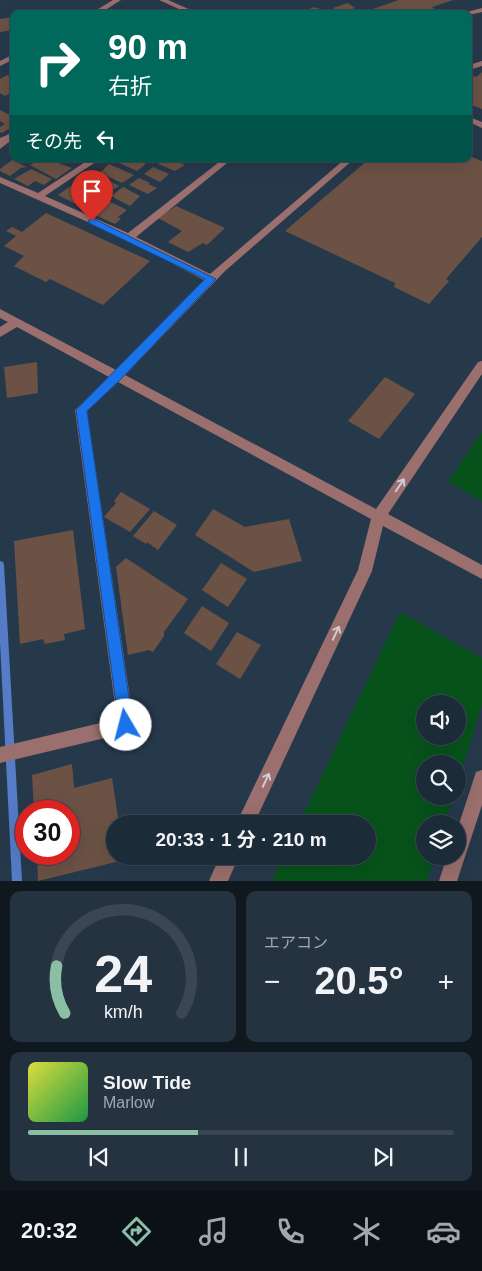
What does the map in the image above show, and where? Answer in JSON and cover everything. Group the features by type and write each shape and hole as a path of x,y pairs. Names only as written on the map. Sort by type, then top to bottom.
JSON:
{"street":[{"path":"100,10 118,0"},
{"path":"162,0 187,10"},
{"path":"0,146 3,140 10,136"},
{"path":"38,198 92,162"},
{"path":"129,237 224,162"},
{"path":"0,755 126,725 81,410 117,376 211,279 347,162"},
{"path":"0,180 129,237 211,279"},
{"path":"0,313 482,572"},
{"path":"0,333 16,322"},
{"path":"249,815 365,571 379,516 482,365"},
{"path":"466,827 482,778"},
{"path":"218,881 226,865"},
{"path":"448,881 453,865"}],"green space":[{"path":"482,432 482,501 448,482"},
{"path":"400,612 482,658 482,704 466,757 466,755 416,755 416,805 450,805 448,815 416,815 416,865 432,865 427,881 272,881 279,865 376,865 376,815 303,815"}],"building":[{"path":"399,0 453,0 432,7 436,10 370,10"},
{"path":"348,3 355,8 336,10 333,8"},
{"path":"314,7 324,10 307,10"},
{"path":"10,17 10,31 0,32 0,19"},
{"path":"482,72 482,109 472,105 472,75 476,77"},
{"path":"7,75 10,76 10,93 5,96 0,93 0,79"},
{"path":"0,110 10,115 10,128 2,133 0,132 0,127 5,124 0,121"},
{"path":"472,157 482,161 482,237 446,279 449,281 429,304 394,287 395,283 285,231 366,162 472,162"},
{"path":"10,162 27,167 21,168 10,176 0,171"},
{"path":"35,162 55,162 72,168 56,179 30,165"},
{"path":"140,162 146,164 137,171 119,163"},
{"path":"161,162 178,162 185,165 175,171 158,164"},
{"path":"109,164 134,175 122,183 100,173"},
{"path":"153,167 169,174 160,182 144,174"},
{"path":"31,169 52,179 44,185 35,181 28,186 14,179"},
{"path":"94,173 119,186 107,193 82,181"},
{"path":"139,178 157,188 148,194 129,185"},
{"path":"75,183 95,192 76,204 58,195"},
{"path":"123,187 140,196 130,206 111,196"},
{"path":"100,197 127,210 118,217 121,219 115,224 82,209"},
{"path":"176,206 225,228 207,245 203,243 188,252 168,242 182,231 158,218"},
{"path":"46,213 150,261 103,305 50,279 46,282 14,266 24,256 4,246 16,236 6,231 12,227 22,232"},
{"path":"37,362 38,393 7,398 4,367"},
{"path":"385,377 415,394 379,439 348,421"},
{"path":"121,492 150,509 130,532 104,517 116,503 114,501"},
{"path":"213,509 245,527 289,519 302,561 254,572 195,535"},
{"path":"154,511 177,525 158,550 147,542 146,544 133,536"},
{"path":"73,530 85,629 64,634 65,640 45,644 43,639 20,644 14,541"},
{"path":"126,558 188,599 164,632 164,636 153,652 149,650 128,655 116,567"},
{"path":"221,563 247,579 228,607 202,590"},
{"path":"202,606 229,623 211,651 184,633"},
{"path":"237,632 261,645 240,679 216,664"},
{"path":"72,764 74,788 112,778 118,815 106,815 106,864 38,881 37,865 80,865 80,800 33,800 32,775"}],"waterway":[{"path":"0,565 17,881"}],"route":[{"path":"92,221 129,237 211,279 117,376 81,410 126,725"}]}
